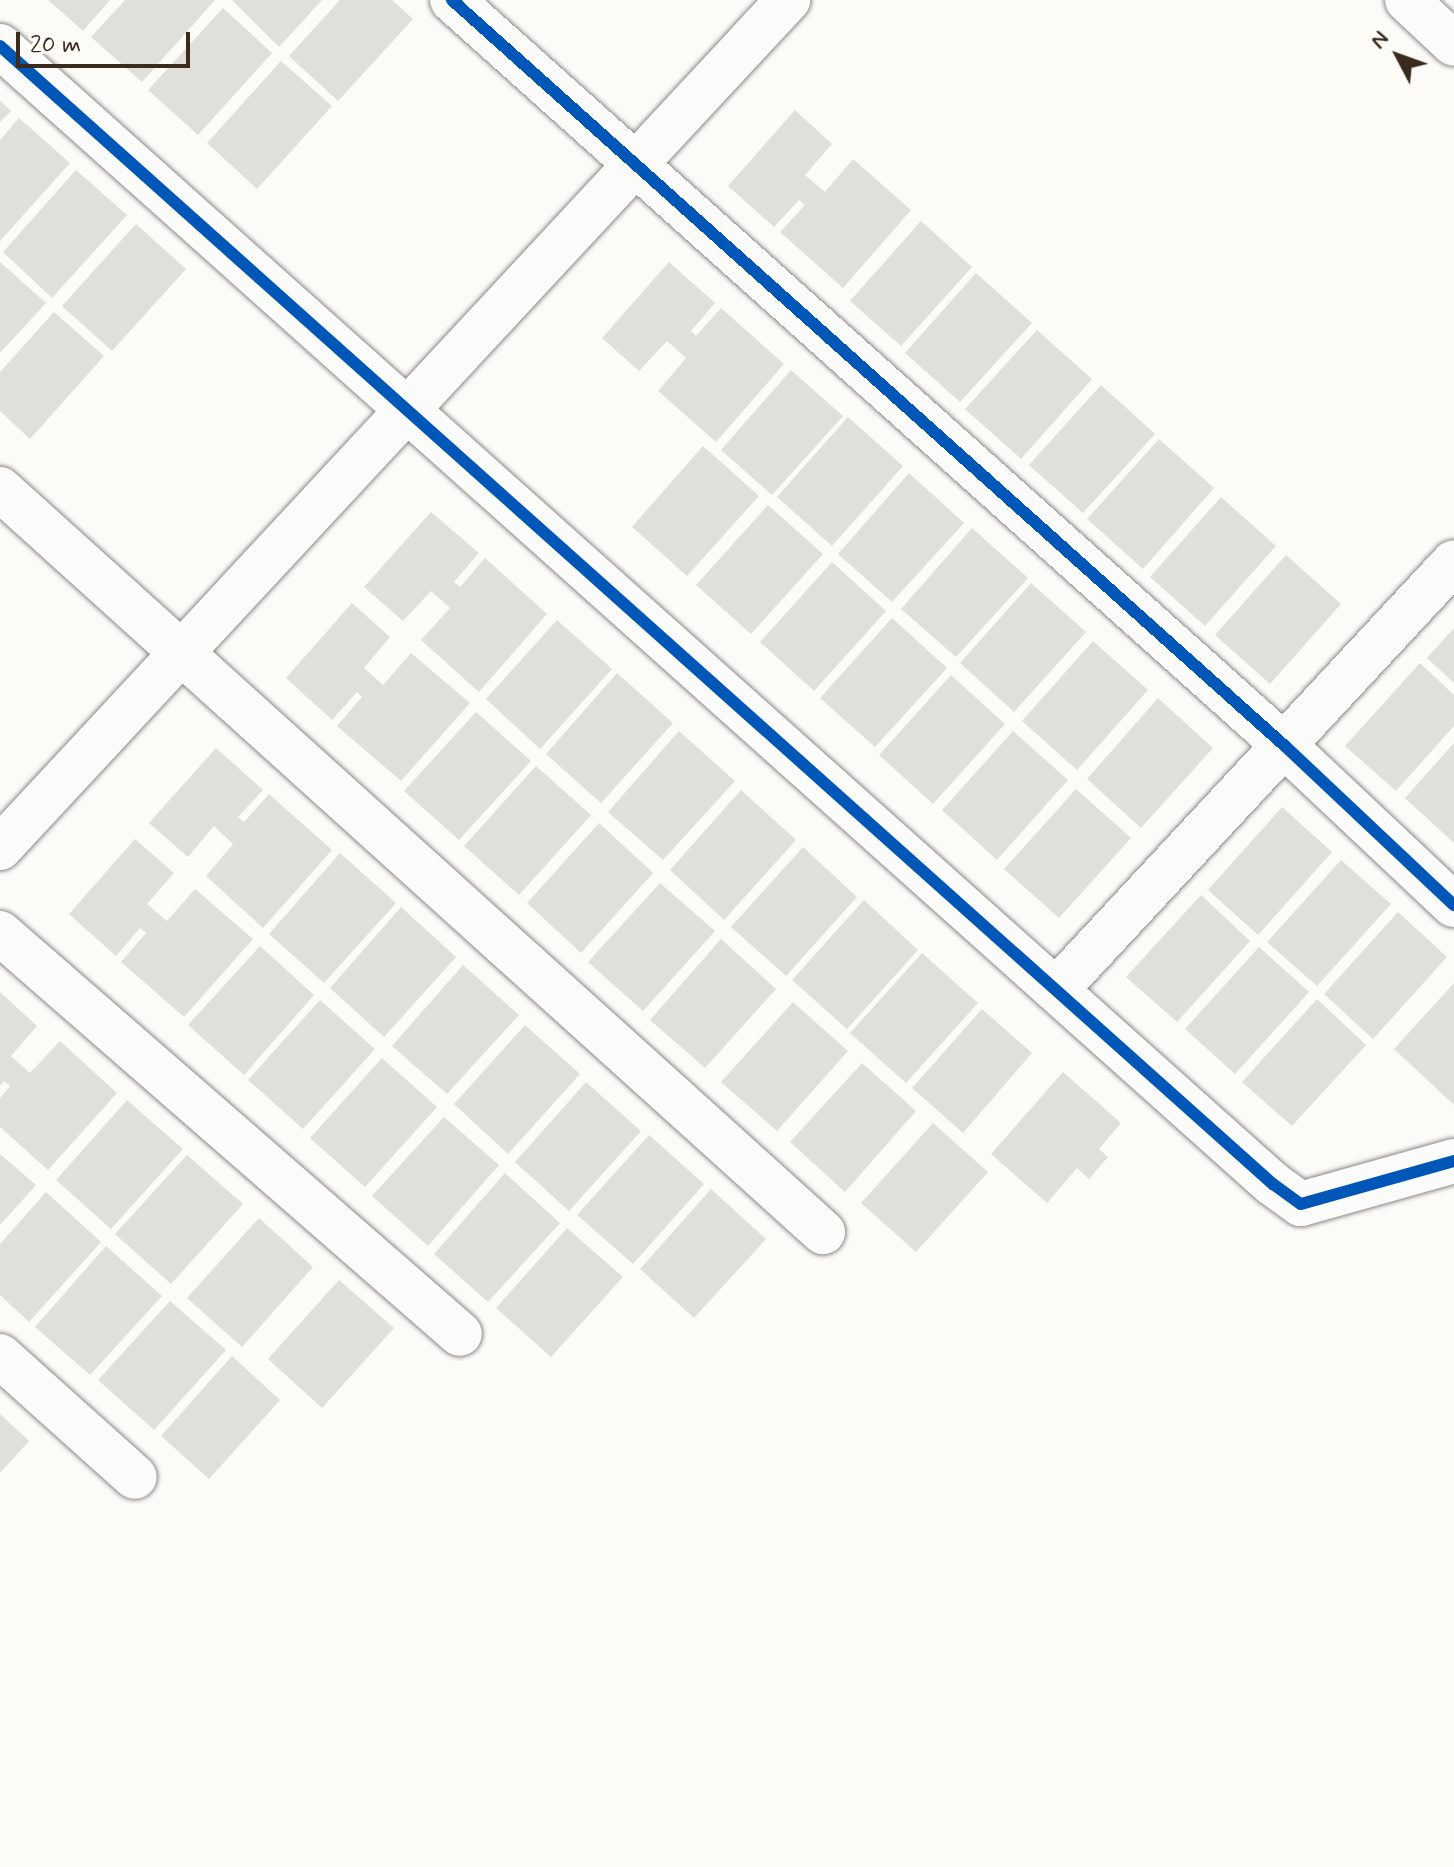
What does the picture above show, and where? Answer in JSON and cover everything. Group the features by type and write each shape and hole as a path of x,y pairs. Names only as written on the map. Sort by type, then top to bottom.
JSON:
{"street":[{"path":"452,0 631,164 1285,746 1454,905"},
{"path":"0,848 631,164 788,0"},
{"path":"1407,0 1454,44"},
{"path":"0,46 1056,990 1301,1204 1454,1161"},
{"path":"0,489 823,1232"},
{"path":"1056,990 1454,562"},
{"path":"0,933 460,1334"},
{"path":"0,1356 135,1477"}],"building":[{"path":"48,0 110,0 83,31"},
{"path":"125,0 215,0 142,82 91,37"},
{"path":"232,0 322,0 279,47"},
{"path":"340,0 392,0 413,19 338,101 289,56"},
{"path":"223,8 272,53 198,135 148,90"},
{"path":"281,61 332,106 257,189 207,143"},
{"path":"0,101 11,111 0,122"},
{"path":"795,110 832,144 805,175 825,192 853,159 911,210 843,288 780,232 805,205 799,200 774,227 728,186"},
{"path":"19,118 70,163 0,241 0,140"},
{"path":"76,170 127,215 52,298 3,252"},
{"path":"921,221 972,267 901,346 850,301"},
{"path":"136,224 186,269 112,351 62,306"},
{"path":"0,262 46,303 0,353"},
{"path":"669,262 715,303 691,331 696,336 721,308 784,364 716,442 658,391 686,358 667,341 639,371 602,338"},
{"path":"976,273 1032,323 960,402 905,353"},
{"path":"54,312 104,356 30,439 0,411 0,372"},
{"path":"1037,330 1092,379 1021,459 965,409"},
{"path":"791,370 843,416 772,495 721,450"},
{"path":"1101,385 1155,434 1083,513 1029,465"},
{"path":"848,417 903,466 832,546 777,497"},
{"path":"1159,439 1214,488 1143,569 1087,519"},
{"path":"703,446 759,496 687,576 632,527"},
{"path":"909,473 964,523 892,602 838,554"},
{"path":"1221,497 1276,546 1205,626 1150,577"},
{"path":"768,505 823,554 751,634 696,585"},
{"path":"431,512 479,553 454,582 460,587 485,558 547,614 479,692 421,640 450,608 431,591 403,621 364,587"},
{"path":"972,528 1028,578 956,657 901,609"},
{"path":"1286,555 1341,604 1270,684 1215,635"},
{"path":"832,562 886,611 814,691 760,642"},
{"path":"1031,583 1086,632 1014,712 960,663"},
{"path":"352,603 390,637 364,668 383,685 411,653 470,703 401,781 337,726 362,697 357,692 332,720 286,678"},
{"path":"892,618 947,668 875,747 820,698"},
{"path":"557,620 612,669 540,749 486,699"},
{"path":"1454,628 1454,683 1427,658"},
{"path":"1093,641 1148,690 1077,770 1022,721"},
{"path":"1420,663 1454,695 1454,726 1396,791 1345,746"},
{"path":"617,673 673,723 601,803 546,754"},
{"path":"951,675 1005,724 933,804 879,755"},
{"path":"1158,698 1213,748 1141,828 1087,779"},
{"path":"476,712 531,761 459,840 404,791"},
{"path":"679,731 735,781 663,860 608,812"},
{"path":"1013,731 1068,780 997,860 942,810"},
{"path":"1454,743 1454,843 1405,798"},
{"path":"216,748 263,790 238,817 244,822 269,794 332,850 263,928 206,876 233,844 214,826 188,857 149,823"},
{"path":"536,766 591,815 519,895 464,846"},
{"path":"1076,789 1131,838 1059,918 1004,869"},
{"path":"741,790 796,840 724,920 670,870"},
{"path":"1282,807 1332,852 1258,935 1208,890"},
{"path":"599,823 653,873 581,953 527,903"},
{"path":"135,839 174,873 147,904 167,921 195,889 253,939 184,1017 121,962 146,933 140,928 116,956 69,914"},
{"path":"803,847 857,897 786,976 731,927"},
{"path":"340,853 396,903 324,983 269,934"},
{"path":"1341,860 1391,904 1317,986 1267,942"},
{"path":"660,883 715,931 643,1011 588,962"},
{"path":"1201,895 1250,941 1177,1022 1126,977"},
{"path":"864,900 918,950 847,1029 792,980"},
{"path":"401,907 456,957 384,1037 330,988"},
{"path":"1398,912 1447,957 1373,1039 1324,994"},
{"path":"721,939 776,989 705,1068 650,1020"},
{"path":"260,946 314,995 244,1075 188,1025"},
{"path":"1259,947 1309,992 1235,1074 1185,1029"},
{"path":"922,953 978,1003 906,1083 850,1033"},
{"path":"463,965 519,1015 447,1094 392,1046"},
{"path":"1454,983 1454,1105 1394,1049"},
{"path":"0,992 37,1026 11,1056 30,1073 60,1041 117,1093 48,1170 0,1127 0,1098 10,1086 4,1081 0,1086"},
{"path":"1317,999 1366,1045 1292,1126 1242,1082"},
{"path":"320,1000 375,1049 303,1129 248,1080"},
{"path":"793,1002 848,1051 777,1131 721,1082"},
{"path":"982,1009 1032,1053 963,1133 912,1088"},
{"path":"525,1025 580,1074 508,1154 454,1104"},
{"path":"382,1058 437,1107 365,1187 310,1138"},
{"path":"862,1063 916,1111 845,1192 790,1142"},
{"path":"1063,1072 1121,1123 1099,1149 1108,1157 1089,1179 1077,1168 1047,1203 991,1154"},
{"path":"586,1082 641,1131 569,1211 515,1162"},
{"path":"127,1100 183,1149 111,1229 56,1180"},
{"path":"444,1117 499,1165 428,1246 372,1196"},
{"path":"933,1123 988,1172 916,1252 861,1203"},
{"path":"649,1135 704,1184 633,1264 577,1215"},
{"path":"0,1154 36,1185 0,1225"},
{"path":"187,1155 243,1204 171,1284 115,1234"},
{"path":"505,1173 560,1223 488,1302 434,1254"},
{"path":"711,1189 766,1239 694,1318 640,1269"},
{"path":"46,1192 101,1242 29,1322 0,1295 0,1244"},
{"path":"259,1218 313,1267 242,1347 187,1298"},
{"path":"567,1228 623,1277 551,1357 496,1308"},
{"path":"106,1246 162,1296 90,1375 35,1327"},
{"path":"339,1280 394,1328 322,1408 268,1359"},
{"path":"170,1301 226,1350 154,1430 98,1380"},
{"path":"232,1356 280,1400 209,1479 161,1436"},
{"path":"0,1414 29,1441 0,1473"}],"cycle path":[{"path":"452,0 1285,746 1454,905"},
{"path":"0,46 1273,1184 1301,1204 1454,1161"}]}
